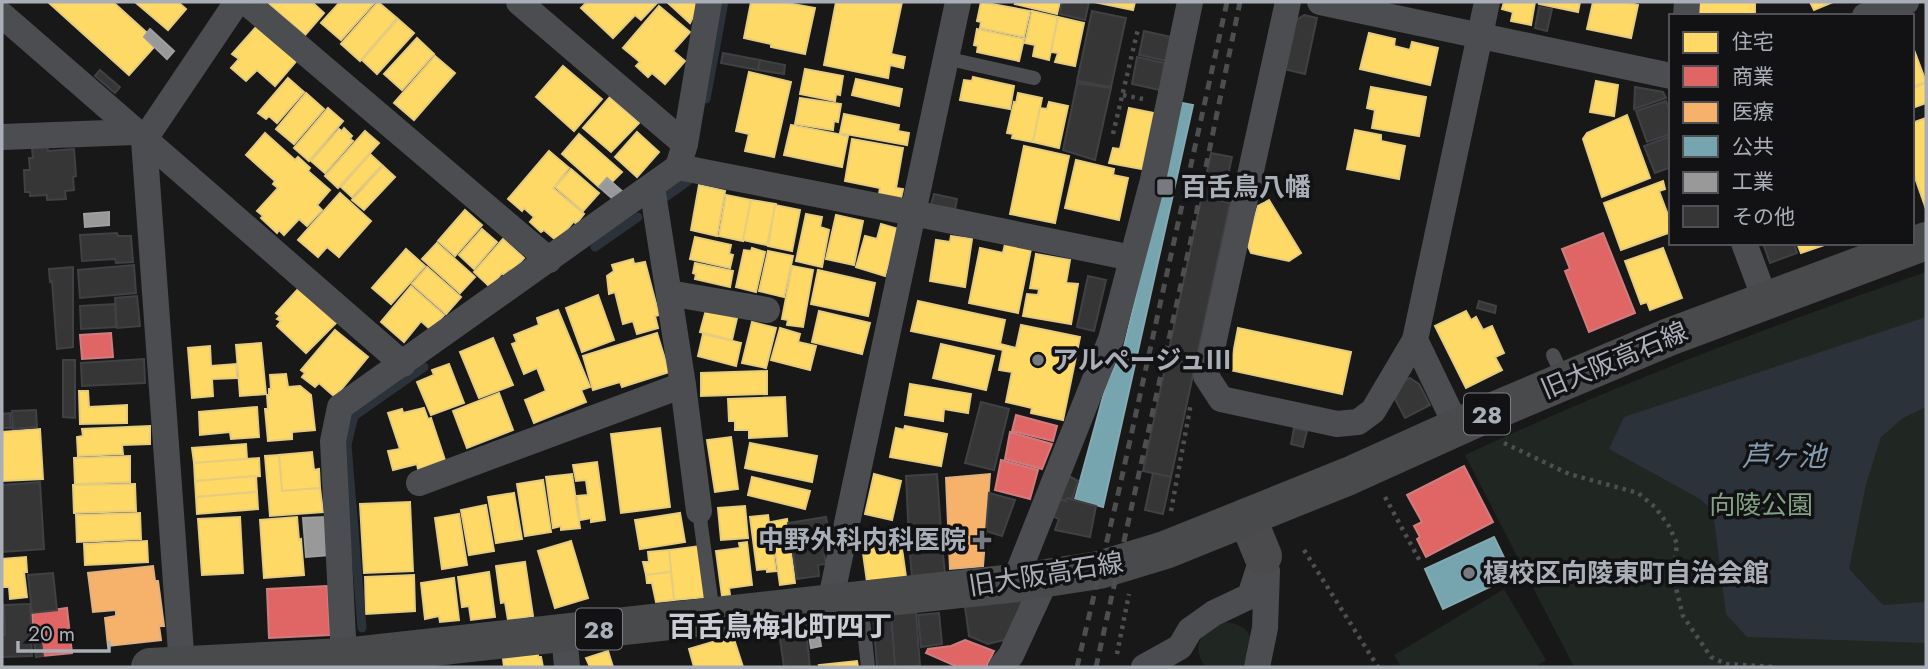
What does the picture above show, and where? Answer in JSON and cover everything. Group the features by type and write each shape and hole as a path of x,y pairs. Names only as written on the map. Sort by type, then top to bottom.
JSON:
{"main road":[{"name":"旧大阪高石線","path":"166,666 565,650 713,616 1099,570 1136,559 1349,476 1457,427 1559,368 1765,299 1926,241"}],"street":[{"path":"166,666 139,136 237,2"},
{"path":"246,2 549,260"},
{"path":"519,2 682,155 913,213 1132,258"},
{"path":"344,657 333,441 340,407 652,187 682,155 709,2"},
{"path":"846,601 913,213 957,2"},
{"path":"1001,667 1011,655 1030,580 1111,339 1153,180 1190,2"},
{"path":"1288,2 1206,376 1221,399 1337,424 1359,422 1373,411 1415,340 1440,254 1487,2"},
{"path":"1320,2 1669,76"},
{"path":"1872,14 1906,2"},
{"path":"2,15 404,364"},
{"path":"2,137 139,136"},
{"path":"652,187 683,385 699,511"},
{"path":"1745,245 1765,299"},
{"path":"668,293 767,310"},
{"path":"1415,340 1457,427"},
{"path":"419,483 683,385"},
{"path":"1247,517 1268,574 1265,628 1258,667"},
{"path":"1144,667 1186,657 1190,631 1214,612 1250,596 1263,556"}],"lane":[{"path":"945,58 1034,78"},
{"path":"699,511 713,616"},
{"path":"846,601 868,667"}],"path":[{"path":"1113,135 1138,29"},
{"path":"1170,516 1192,396 1211,385"},
{"path":"1498,440 1569,474 1638,493 1655,506 1677,544 1673,576 1683,615 1711,657 1726,664 1774,667"},
{"path":"1380,487 1421,563"},
{"path":"1304,550 1378,667"},
{"path":"1114,667 1136,559"}],"green space":[{"name":"向陵公園","path":"1926,272 1926,667 1574,667 1465,455 1578,404 1693,358"},
{"path":"1504,589 1546,660 1535,667 1401,667 1394,655"},
{"path":"1224,622 1247,631 1251,643 1248,667 1205,667 1199,651 1201,639 1204,634"}],"water":[{"name":"芦ヶ池","path":"1926,317 1926,407 1903,418 1881,437 1866,484 1849,569 1883,605 1926,602 1926,643 1747,637 1726,614 1713,511 1700,499 1609,449 1624,417"}],"building: 住宅":[{"path":"48,2 113,2 147,33 144,37 154,47 129,75"},
{"path":"135,2 178,2 186,9 168,30"},
{"path":"312,2 324,13 305,35 269,4"},
{"path":"340,2 375,2 341,40 321,23"},
{"path":"378,2 397,18 360,61 341,44"},
{"path":"587,2 657,3 641,20 635,15 613,38 581,8"},
{"path":"667,2 693,2 698,7 690,23"},
{"path":"751,2 782,2 815,8 805,54 744,38"},
{"path":"836,2 902,2 891,54 905,57 903,68 890,65 888,78 824,65"},
{"path":"981,2 1030,11 1024,37 980,28 981,22 977,21"},
{"path":"1060,2 1057,14 1015,4"},
{"path":"1094,2 1135,2 1133,10"},
{"path":"1504,2 1535,2 1531,25 1511,21 1513,12 1502,9"},
{"path":"1539,2 1580,2 1578,12"},
{"path":"1593,2 1626,2 1638,5 1631,38 1587,29"},
{"path":"1699,2 1755,2 1755,14 1699,14"},
{"path":"1810,2 1833,2 1814,10"},
{"path":"659,6 690,32 673,51 685,61 665,84 652,73 648,77 636,66 640,62 623,48"},
{"path":"1032,11 1058,17 1049,60 1033,56 1035,45 1025,43"},
{"path":"1058,17 1084,23 1075,66 1055,62 1058,53 1051,52"},
{"path":"398,19 414,33 377,74 362,60"},
{"path":"257,26 299,58 275,86 257,70 246,81 231,68 239,59 232,54"},
{"path":"977,29 1024,39 1019,61 977,52 978,46 974,45"},
{"path":"1369,33 1395,39 1394,46 1410,50 1412,42 1438,48 1430,85 1360,69"},
{"path":"417,38 434,54 402,90 384,74"},
{"path":"1914,50 1926,82 1914,86"},
{"path":"435,56 455,73 414,120 394,103"},
{"path":"563,66 602,99 574,131 536,97"},
{"path":"805,69 843,76 840,95 836,94 835,101 800,94"},
{"path":"749,72 791,82 774,157 745,151 749,134 736,131"},
{"path":"973,77 1014,86 1010,109 960,100 964,80 972,81"},
{"path":"288,78 304,92 277,123 269,116 266,119 258,113"},
{"path":"856,79 902,89 899,106 852,95"},
{"path":"1596,81 1618,85 1614,116 1590,112"},
{"path":"1926,83 1926,103 1914,107 1914,87"},
{"path":"1371,87 1426,97 1419,136 1372,128 1375,110 1367,108"},
{"path":"306,93 324,109 294,144 276,129"},
{"path":"1018,93 1042,98 1033,142 1012,138 1013,134 1007,133"},
{"path":"610,97 639,123 611,152 583,128"},
{"path":"800,98 841,104 838,122 834,121 833,130 795,124"},
{"path":"1049,102 1068,106 1059,148 1033,142 1040,108 1047,109"},
{"path":"328,108 343,121 309,161 294,148"},
{"path":"1129,108 1154,113 1142,169 1109,163 1113,148 1120,149"},
{"path":"844,114 899,125 898,131 909,133 907,145 840,133"},
{"path":"1627,115 1650,178 1602,197 1583,139 1587,133"},
{"path":"1926,118 1926,209 1914,175 1914,122"},
{"path":"791,125 848,136 842,167 784,155"},
{"path":"344,128 353,141 325,173 311,161 339,129 342,131"},
{"path":"1355,130 1381,135 1381,141 1405,146 1399,179 1347,169"},
{"path":"365,131 379,143 338,188 325,176"},
{"path":"637,132 659,152 637,177 615,157"},
{"path":"265,133 295,160 298,157 310,168 308,171 330,190 317,205 322,210 307,226 299,219 284,235 279,230 277,233 257,211 278,188 273,184 275,181 246,155"},
{"path":"579,134 622,172 612,182 607,178 599,187 562,154"},
{"path":"852,139 903,148 896,188 903,189 901,198 879,194 880,188 845,181"},
{"path":"1024,146 1069,156 1055,223 1010,214"},
{"path":"549,151 569,168 553,188 584,214 576,224 574,221 557,241 530,222 534,217 524,208 522,211 508,199"},
{"path":"370,154 382,165 352,197 341,187"},
{"path":"1076,160 1114,169 1113,175 1128,178 1119,220 1065,208"},
{"path":"383,166 395,177 364,210 352,200"},
{"path":"571,169 599,193 583,211 555,187"},
{"path":"1663,181 1665,189 1659,191 1669,218 1669,233 1621,250 1604,203"},
{"path":"699,185 725,191 717,236 691,230"},
{"path":"340,193 371,221 339,257 327,247 318,257 298,240"},
{"path":"726,195 751,200 743,241 719,236"},
{"path":"751,200 776,204 767,245 743,240"},
{"path":"1269,200 1301,253 1289,261 1251,253 1247,244 1258,206"},
{"path":"775,205 800,210 792,251 768,246"},
{"path":"465,210 482,225 455,256 438,241"},
{"path":"806,214 822,217 820,227 829,230 822,267 796,261"},
{"path":"836,215 863,221 854,265 826,259"},
{"path":"881,224 898,229 885,276 856,267 865,236 877,239"},
{"path":"482,229 497,242 474,269 459,255"},
{"path":"951,236 972,239 965,287 930,281 936,240 950,242"},
{"path":"695,237 731,245 729,254 733,255 730,268 690,259"},
{"path":"503,239 524,258 512,271 510,269 504,275 502,273 490,287 474,272"},
{"path":"437,243 475,277 460,293 422,259"},
{"path":"1005,244 1031,249 1018,313 969,303 980,248 1003,253"},
{"path":"1798,245 1824,245 1801,253"},
{"path":"752,248 765,252 756,292 736,287 744,250 751,251"},
{"path":"1663,248 1682,298 1650,310 1647,302 1641,304 1625,261"},
{"path":"406,249 425,266 391,304 372,288"},
{"path":"768,251 793,256 784,297 759,291"},
{"path":"1036,254 1070,260 1066,283 1078,284 1071,324 1023,316 1027,294 1038,295 1039,289 1030,288"},
{"path":"633,259 634,264 645,262 659,315 655,316 658,328 637,334 633,321 623,324 615,292 609,294 607,276 614,271 612,265"},
{"path":"695,263 733,271 730,287 695,279"},
{"path":"792,266 813,270 803,327 787,325 788,320 782,319"},
{"path":"427,267 461,297 446,314 412,284"},
{"path":"818,270 875,283 868,316 811,304"},
{"path":"411,286 444,315 431,330 421,321 404,342 381,322"},
{"path":"299,288 336,323 306,353 277,326 281,321 277,319 280,316 276,313"},
{"path":"598,295 614,340 582,352 566,308"},
{"name":"アルページュⅢ","path":"918,301 1005,320 1000,344 1016,348 1021,325 1080,337 1063,420 1031,413 1032,408 1006,402 1012,372 999,370 1003,350 911,331"},
{"path":"558,310 590,387 581,390 586,402 534,423 525,400 546,391 537,368 524,374 512,344 517,342 514,335 539,325 537,318"},
{"path":"706,310 737,318 732,340 700,332"},
{"path":"819,311 870,323 862,354 812,342"},
{"path":"1466,311 1471,320 1476,317 1483,330 1492,326 1504,353 1495,357 1502,370 1466,388 1435,326"},
{"path":"752,322 776,328 766,368 742,363"},
{"path":"780,328 800,334 798,342 816,346 810,370 771,360"},
{"path":"1238,328 1351,352 1342,394 1230,370"},
{"path":"335,330 368,357 335,397 319,383 315,387 302,377 305,373 301,370"},
{"path":"657,333 669,372 622,387 620,382 593,390 583,356"},
{"path":"703,334 741,343 736,366 698,356"},
{"path":"493,338 513,385 479,398 460,352"},
{"path":"261,343 266,394 240,396 236,345"},
{"path":"941,344 994,356 986,390 933,378"},
{"path":"210,346 211,366 236,364 237,378 212,379 213,396 192,398 188,348"},
{"path":"449,364 464,403 431,415 417,382 434,375 432,370"},
{"path":"767,371 767,394 701,396 701,373"},
{"path":"286,374 288,387 300,386 311,395 315,430 292,432 292,439 268,441 265,409 268,409 267,395 271,389 270,375"},
{"path":"910,384 971,394 968,413 944,409 943,421 905,415"},
{"path":"79,391 88,391 89,407 127,405 127,423 80,424"},
{"path":"499,393 513,430 467,448 453,411"},
{"path":"785,397 787,436 749,438 749,430 735,430 735,421 729,421 728,399"},
{"path":"257,407 259,437 231,439 230,432 200,435 199,412"},
{"path":"424,408 428,419 431,418 445,460 418,469 417,464 393,470 388,451 400,449 388,413"},
{"path":"150,426 150,444 122,445 123,454 78,456 77,437 83,436 82,429"},
{"path":"905,426 947,434 941,466 890,457 896,428 904,430"},
{"path":"660,428 670,507 621,513 611,434"},
{"path":"40,429 43,479 2,481 2,432"},
{"path":"731,437 738,489 715,492 707,440"},
{"path":"750,443 817,456 812,482 745,468"},
{"path":"246,444 247,459 194,463 192,448"},
{"path":"312,452 314,470 319,469 320,488 282,491 279,455"},
{"path":"279,455 282,491 320,488 323,512 270,516 265,456"},
{"path":"130,456 130,482 75,484 74,458"},
{"path":"259,458 260,476 195,481 194,463"},
{"path":"597,462 605,520 580,520 577,496 588,495 586,480 576,481 573,465"},
{"path":"572,474 580,528 553,528 546,477"},
{"path":"874,474 901,481 892,520 865,514"},
{"path":"256,476 257,492 196,497 195,481"},
{"path":"752,477 810,491 805,509 748,495"},
{"path":"543,480 551,532 525,536 517,484"},
{"path":"135,484 136,511 74,513 73,485"},
{"path":"257,492 258,509 197,514 196,497"},
{"path":"514,493 522,539 496,543 488,497"},
{"path":"410,502 413,571 364,573 360,504"},
{"path":"486,505 494,551 469,555 461,510"},
{"path":"745,506 748,538 721,540 718,508"},
{"path":"140,513 141,539 77,542 76,515"},
{"path":"680,513 685,542 640,549 635,520"},
{"path":"459,514 467,565 442,569 435,518"},
{"path":"768,515 776,571 767,572 767,569 757,570 750,517"},
{"path":"240,517 243,573 202,575 198,519"},
{"path":"297,517 304,575 264,578 260,520"},
{"path":"787,519 795,583 780,585 771,522"},
{"path":"899,527 906,577 867,582 863,553 871,552 868,531"},
{"path":"147,541 148,562 85,565 84,544"},
{"path":"571,541 588,598 555,608 538,551"},
{"path":"747,542 752,585 729,588 730,595 722,596 716,551 740,548 739,543"},
{"path":"700,546 706,597 674,600 669,550"},
{"path":"669,550 671,572 646,575 643,562 649,562 648,552"},
{"path":"26,557 27,572 24,572 27,597 10,599 9,587 2,587 2,559"},
{"path":"525,562 533,616 508,620 505,602 501,603 496,566"},
{"path":"489,572 495,617 471,620 469,606 462,607 458,577"},
{"path":"671,572 674,600 656,602 652,583 647,583 646,575"},
{"path":"414,575 415,611 366,614 365,577"},
{"path":"454,578 459,620 440,622 439,616 425,619 421,583"},
{"path":"733,636 743,667 694,667 689,649"},
{"path":"608,651 613,667 590,667 586,658"},
{"path":"538,652 543,667 504,667 503,659"},
{"path":"857,661 858,667 819,665"}],"building: 商業":[{"path":"1603,233 1635,313 1589,332 1565,271 1570,269 1562,249"},
{"path":"111,333 113,357 82,359 80,335"},
{"path":"1016,415 1057,426 1053,441 1012,431"},
{"path":"1010,432 1052,444 1042,469 1005,459"},
{"path":"1001,460 1038,470 1030,499 995,490"},
{"path":"1464,466 1493,522 1426,557 1414,526 1422,522 1407,495"},
{"path":"327,586 330,635 269,638 267,589"},
{"path":"67,608 72,653 43,656 41,640 34,641 32,613"},
{"path":"965,640 994,651 986,667 958,667 926,653 928,649 951,646"}],"building: 医療":[{"path":"990,474 983,566 950,569 946,478"},
{"path":"153,566 155,581 158,581 164,626 159,626 161,640 108,646 105,618 116,616 116,610 93,612 88,573"}],"building: 公共":[{"path":"1182,103 1193,105 1103,507 1075,499 1106,386 1124,347"},
{"name":"榎校区向陵東町自治会館","path":"1494,537 1513,576 1443,609 1425,569"}],"building: 工業":[{"path":"150,29 174,51 167,59 144,37"},
{"path":"607,178 624,193 614,200 599,187"},
{"path":"109,212 109,225 85,227 84,214"},
{"path":"327,517 330,555 306,557 303,518"},
{"path":"817,621 821,646 811,648 807,622"}],"building: その他":[{"path":"1062,2 1089,2 1085,20 1060,14"},
{"path":"1539,7 1552,9 1547,31 1535,28"},
{"path":"1092,11 1126,18 1111,87 1077,81"},
{"path":"1304,15 1317,18 1305,74 1284,69 1295,21"},
{"path":"1144,31 1171,37 1167,61 1139,55"},
{"path":"723,53 760,60 758,70 721,63"},
{"path":"1137,57 1165,63 1160,90 1132,84"},
{"path":"760,60 785,65 784,74 758,70"},
{"path":"100,70 120,87 115,93 95,76"},
{"path":"1077,83 1111,88 1095,160 1063,150"},
{"path":"1635,87 1663,92 1666,98 1634,109"},
{"path":"1666,101 1669,109 1669,135 1647,142 1636,111"},
{"path":"1669,137 1669,168 1655,173 1644,146"},
{"path":"47,147 48,151 74,149 74,190 65,191 66,199 47,200 47,195 30,196 30,192 25,192 24,170 30,170 32,148"},
{"path":"1211,153 1232,157 1222,201 1230,203 1171,477 1143,471"},
{"path":"934,194 957,199 955,210 931,205"},
{"path":"117,233 118,236 131,236 133,262 116,263 115,259 82,261 80,235"},
{"path":"1764,245 1795,245 1797,253 1770,263"},
{"path":"134,265 136,293 80,298 78,270"},
{"path":"73,267 73,347 57,349 49,269"},
{"path":"1088,276 1106,280 1094,331 1077,327"},
{"path":"137,296 140,326 117,328 115,298"},
{"path":"1479,301 1496,306 1495,313 1477,308"},
{"path":"115,304 116,327 81,329 80,306"},
{"path":"144,359 145,383 82,386 81,363"},
{"path":"63,360 75,360 75,418 63,417"},
{"path":"1410,378 1419,384 1430,405 1405,418 1395,399 1404,381"},
{"path":"981,402 1009,409 994,470 965,463"},
{"path":"36,410 37,427 13,429 12,411"},
{"path":"10,413 11,428 2,428 2,414"},
{"path":"1294,428 1307,431 1303,447 1291,444"},
{"path":"1153,473 1171,477 1163,514 1145,510"},
{"path":"937,474 942,545 931,545 931,538 909,540 906,476"},
{"path":"1067,475 1078,481 1072,499 1067,498 1066,501 1058,499"},
{"path":"40,482 44,549 2,552 2,485"},
{"path":"989,493 1015,500 1002,536 986,531"},
{"path":"1067,498 1096,506 1090,537 1055,530 1059,519 1052,516 1058,499 1066,501"},
{"path":"826,517 830,540 822,541 826,564 818,565 819,576 797,579 788,523"},
{"path":"928,541 928,548 942,546 945,573 912,577 909,543"},
{"path":"53,573 57,610 32,613 28,575"},
{"path":"1022,601 1008,639 988,644 969,636 965,607"},
{"path":"2,604 4,605 5,635 2,635"},
{"path":"30,604 32,656 2,657 2,635 5,635 4,605"},
{"path":"916,612 920,666 895,667 891,614"},
{"path":"939,613 942,644 921,647 918,615"},
{"path":"891,614 895,667 877,667 873,615"},
{"path":"806,629 810,667 784,667 779,632"},
{"path":"41,640 43,656 36,657 34,641"}],"waterway":[{"path":"706,99 724,2"},
{"path":"667,196 688,181"},
{"path":"595,247 638,217"},
{"path":"362,628 347,445 354,416 424,367"}],"railway":[{"path":"1077,667 1227,2"},
{"path":"1096,667 1190,244 1240,2"}],"place":[{"name":"百舌鳥八幡","path":"1165,187"},
{"name":"アルページュⅢ","path":"1038,360"},
{"name":"中野外科内科医院","path":"982,540"},
{"name":"榎校区向陵東町自治会館","path":"1469,573"}],"district":[{"name":"百舌鳥梅北町四丁","path":"780,626"}]}
